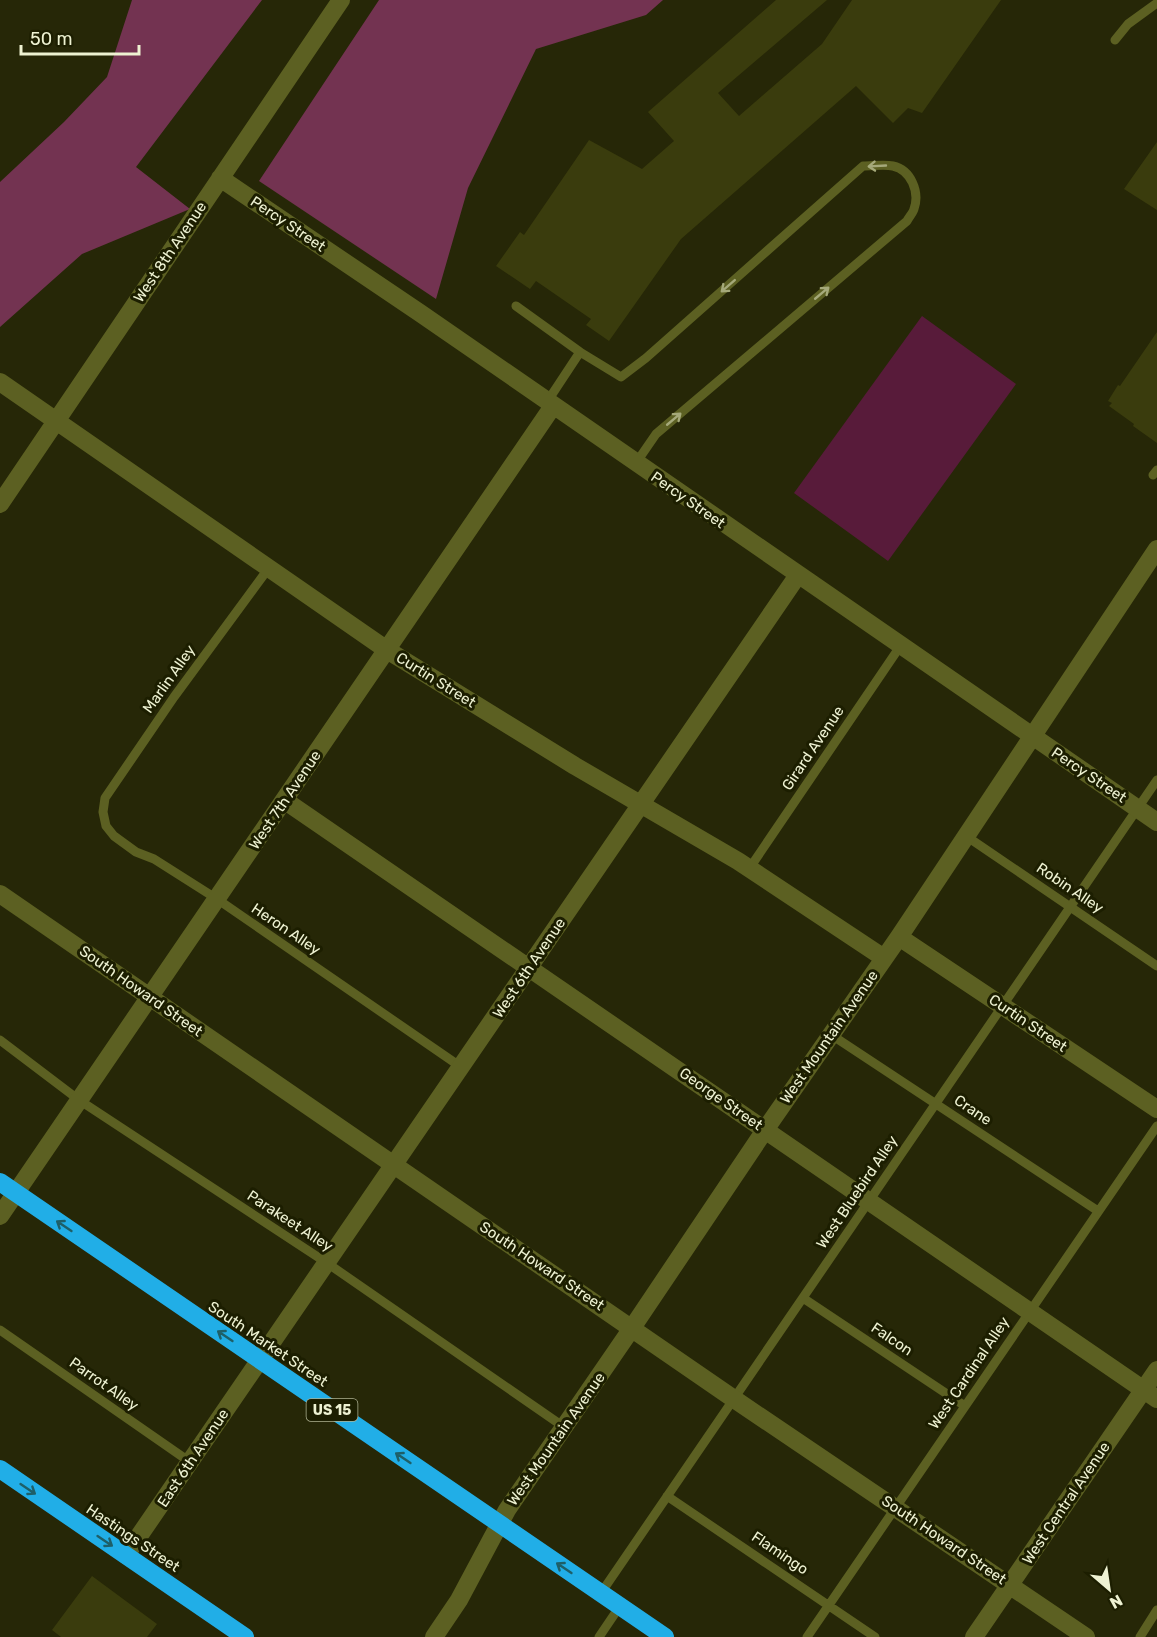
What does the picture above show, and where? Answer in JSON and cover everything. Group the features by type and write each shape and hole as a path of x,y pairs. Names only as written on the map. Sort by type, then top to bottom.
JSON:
{"highway":[{"name":"South Market Street","path":"0,1182 664,1637"},
{"name":"Hastings Street","path":"0,1469 245,1637"}],"street":[{"name":"West 8th Avenue","path":"0,504 342,0"},
{"name":"Percy Street","path":"220,178 420,313 1157,822"},
{"name":"Curtin Street","path":"0,382 387,650 575,766 749,869 884,958"},
{"name":"West 7th Avenue","path":"0,1216 387,650 550,404"},
{"name":"West Mountain Avenue","path":"434,1637 459,1600 507,1510 830,1034 899,937 1157,549"},
{"name":"West 6th Avenue","path":"260,1360 798,575"},
{"name":"George Street","path":"284,800 1150,1394"},
{"name":"South Howard Street","path":"0,894 734,1399 1086,1637"},
{"name":"Curtin Street","path":"899,937 1157,1109"},
{"name":"East 6th Avenue","path":"126,1555 260,1360"},
{"name":"West Central Avenue","path":"974,1637 1150,1394 1157,1370"}],"lane":[{"path":"1115,40 1128,24 1157,3"},
{"path":"516,306 580,352 621,376 646,358 863,166 891,165 906,172 912,180 916,199 914,210 907,221 656,434 636,463"},
{"path":"550,404 580,352"},
{"name":"Marlin Alley","path":"103,812 105,798 174,697 268,568"},
{"name":"Girard Avenue","path":"749,869 901,645"},
{"name":"West Bluebird Alley","path":"601,1593 1157,780"},
{"name":"Heron Alley","path":"103,812 106,826 114,836 136,852 153,859 217,899 461,1067"},
{"name":"Robin Alley","path":"966,836 1157,966"},
{"name":"Crane","path":"830,1034 1098,1211"},
{"name":"Parakeet Alley","path":"0,1040 79,1100 327,1263 564,1427"},
{"name":"West Cardinal Alley","path":"807,1637 1157,1126"},
{"name":"Falcon","path":"802,1298 965,1406"},
{"name":"Parrot Alley","path":"0,1330 190,1462"},
{"name":"Flamingo","path":"667,1496 875,1637"},
{"path":"599,1637 620,1606"},
{"path":"1140,1637 1157,1610"}],"shaded area":[{"path":"132,0 262,0 136,167 190,209 82,254 0,327 0,182 64,122 107,77"},
{"path":"379,0 663,0 646,15 536,49 468,188 436,299 259,181"},
{"path":"922,316 1016,384 888,561 794,493"}],"building":[{"path":"776,0 827,0 718,93 739,116 822,44 852,0 1001,0 922,113 908,108 893,123 856,86 681,239 609,341 586,325 591,319 536,281 530,289 496,266 520,232 524,235 589,140 642,169 674,141 648,112"},
{"path":"1157,142 1157,210 1124,189"},
{"path":"1157,332 1157,443 1109,406 1112,403 1108,401"},
{"path":"92,1576 157,1624 147,1637 61,1637 52,1630"}]}
